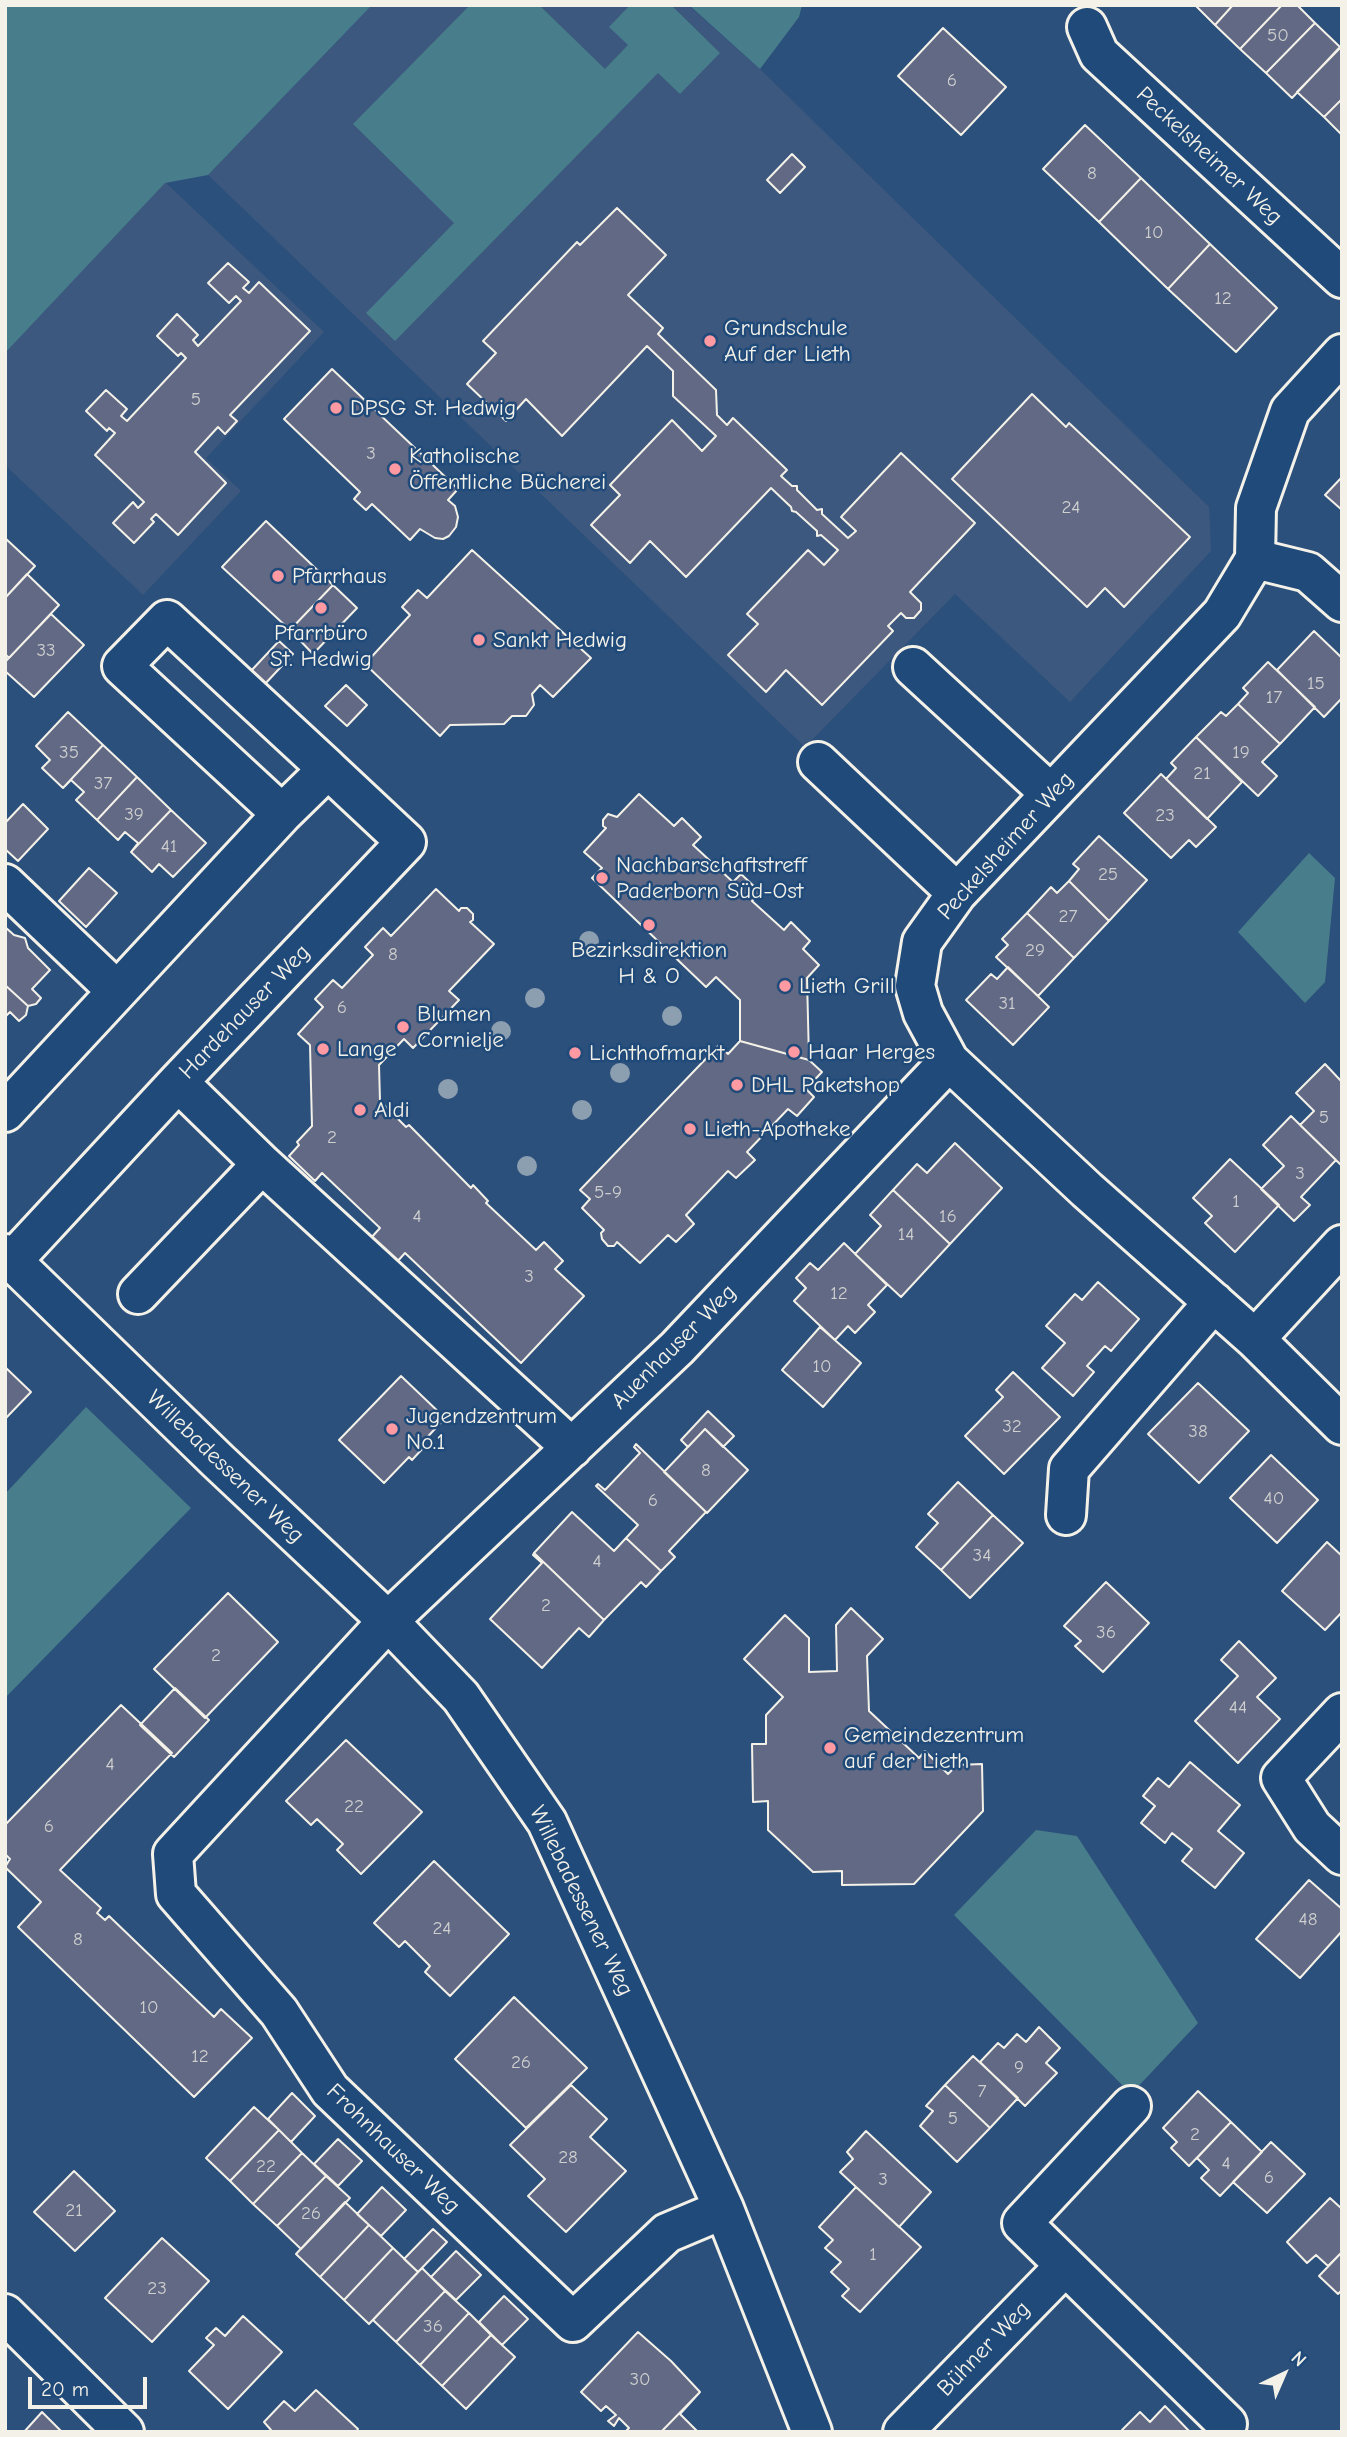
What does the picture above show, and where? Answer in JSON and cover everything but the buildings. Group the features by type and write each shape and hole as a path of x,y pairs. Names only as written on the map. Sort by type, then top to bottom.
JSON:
{"street":[{"name":"Peckelsheimer Weg","path":"1087,27 1099,54 1342,278"},
{"name":"Peckelsheimer Weg","path":"1342,354 1290,411 1256,508 1255,559 1222,614 957,892 922,942 915,986 923,1013 949,1062 1087,1190 1255,1339 1342,1425"},
{"path":"1255,559 1308,572 1342,602"},
{"name":"Hardehauser Weg","path":"9,1257 406,842 167,620 122,666 282,814"},
{"path":"913,667 1051,794"},
{"path":"818,762 957,892"},
{"path":"5,1112 282,814 328,769"},
{"path":"5,884 117,991"},
{"name":"Auenhauser Weg","path":"388,1621 677,1348 949,1062"},
{"path":"178,1082 262,1164 572,1448"},
{"path":"138,1294 262,1164"},
{"path":"1255,1339 1342,1245"},
{"name":"Willebadessener Weg","path":"9,1257 92,1340 388,1621 461,1697 547,1822 724,2209 812,2432"},
{"path":"1066,1514 1069,1469 1214,1302"},
{"name":"Frohnhauser Weg","path":"388,1621 173,1854 176,1894 279,2011 330,2090 573,2322 667,2233 724,2209"},
{"path":"1342,1713 1281,1778 1312,1826 1342,1855"},
{"path":"1130,2106 1022,2222 1227,2424"},
{"name":"Bühner Weg","path":"903,2432 1065,2266"},
{"path":"5,2314 124,2432"}],"shaded area":[{"name":"Grundschule Auf der Lieth","path":"372,5 688,5 760,69 1209,507 1211,551 1070,702 955,594 805,747 208,175"},
{"path":"165,182 324,332 206,458 241,491 143,595 5,465 5,353"}],"green space":[{"path":"5,5 372,5 208,175 165,183 5,353"},
{"path":"470,5 539,5 605,69 628,45 609,27 630,5 671,5 720,53 680,94 658,73 395,341 366,313 454,223 353,124"},
{"path":"689,5 802,5 799,17 760,69"},
{"path":"1309,853 1335,878 1325,982 1305,1003 1238,932"},
{"path":"86,1407 191,1508 5,1698 5,1494"},
{"path":"1036,1830 1077,1836 1198,2023 1131,2094 954,1915"}],"place":[{"name":"Grundschule Auf der Lieth","path":"710,341"},
{"name":"DPSG St. Hedwig","path":"336,408"},
{"name":"Katholische Öffentliche Bücherei","path":"395,469"},
{"name":"Pfarrhaus","path":"278,576"},
{"name":"Pfarrbüro St. Hedwig","path":"321,608"},
{"name":"Sankt Hedwig","path":"479,640"},
{"name":"Nachbarschaftstreff Paderborn Süd-Ost","path":"602,878"},
{"name":"Bezirksdirektion H & O","path":"649,925"},
{"name":"Lieth Grill","path":"785,986"},
{"name":"Blumen Cornielje","path":"403,1027"},
{"name":"Lange","path":"323,1049"},
{"name":"Haar Herges","path":"794,1052"},
{"name":"Lichthofmarkt","path":"575,1053"},
{"name":"DHL Paketshop","path":"737,1085"},
{"name":"Aldi","path":"360,1110"},
{"name":"Lieth-Apotheke","path":"690,1129"},
{"name":"Jugendzentrum No.1","path":"392,1429"},
{"name":"Gemeindezentrum auf der Lieth","path":"830,1748"}]}
